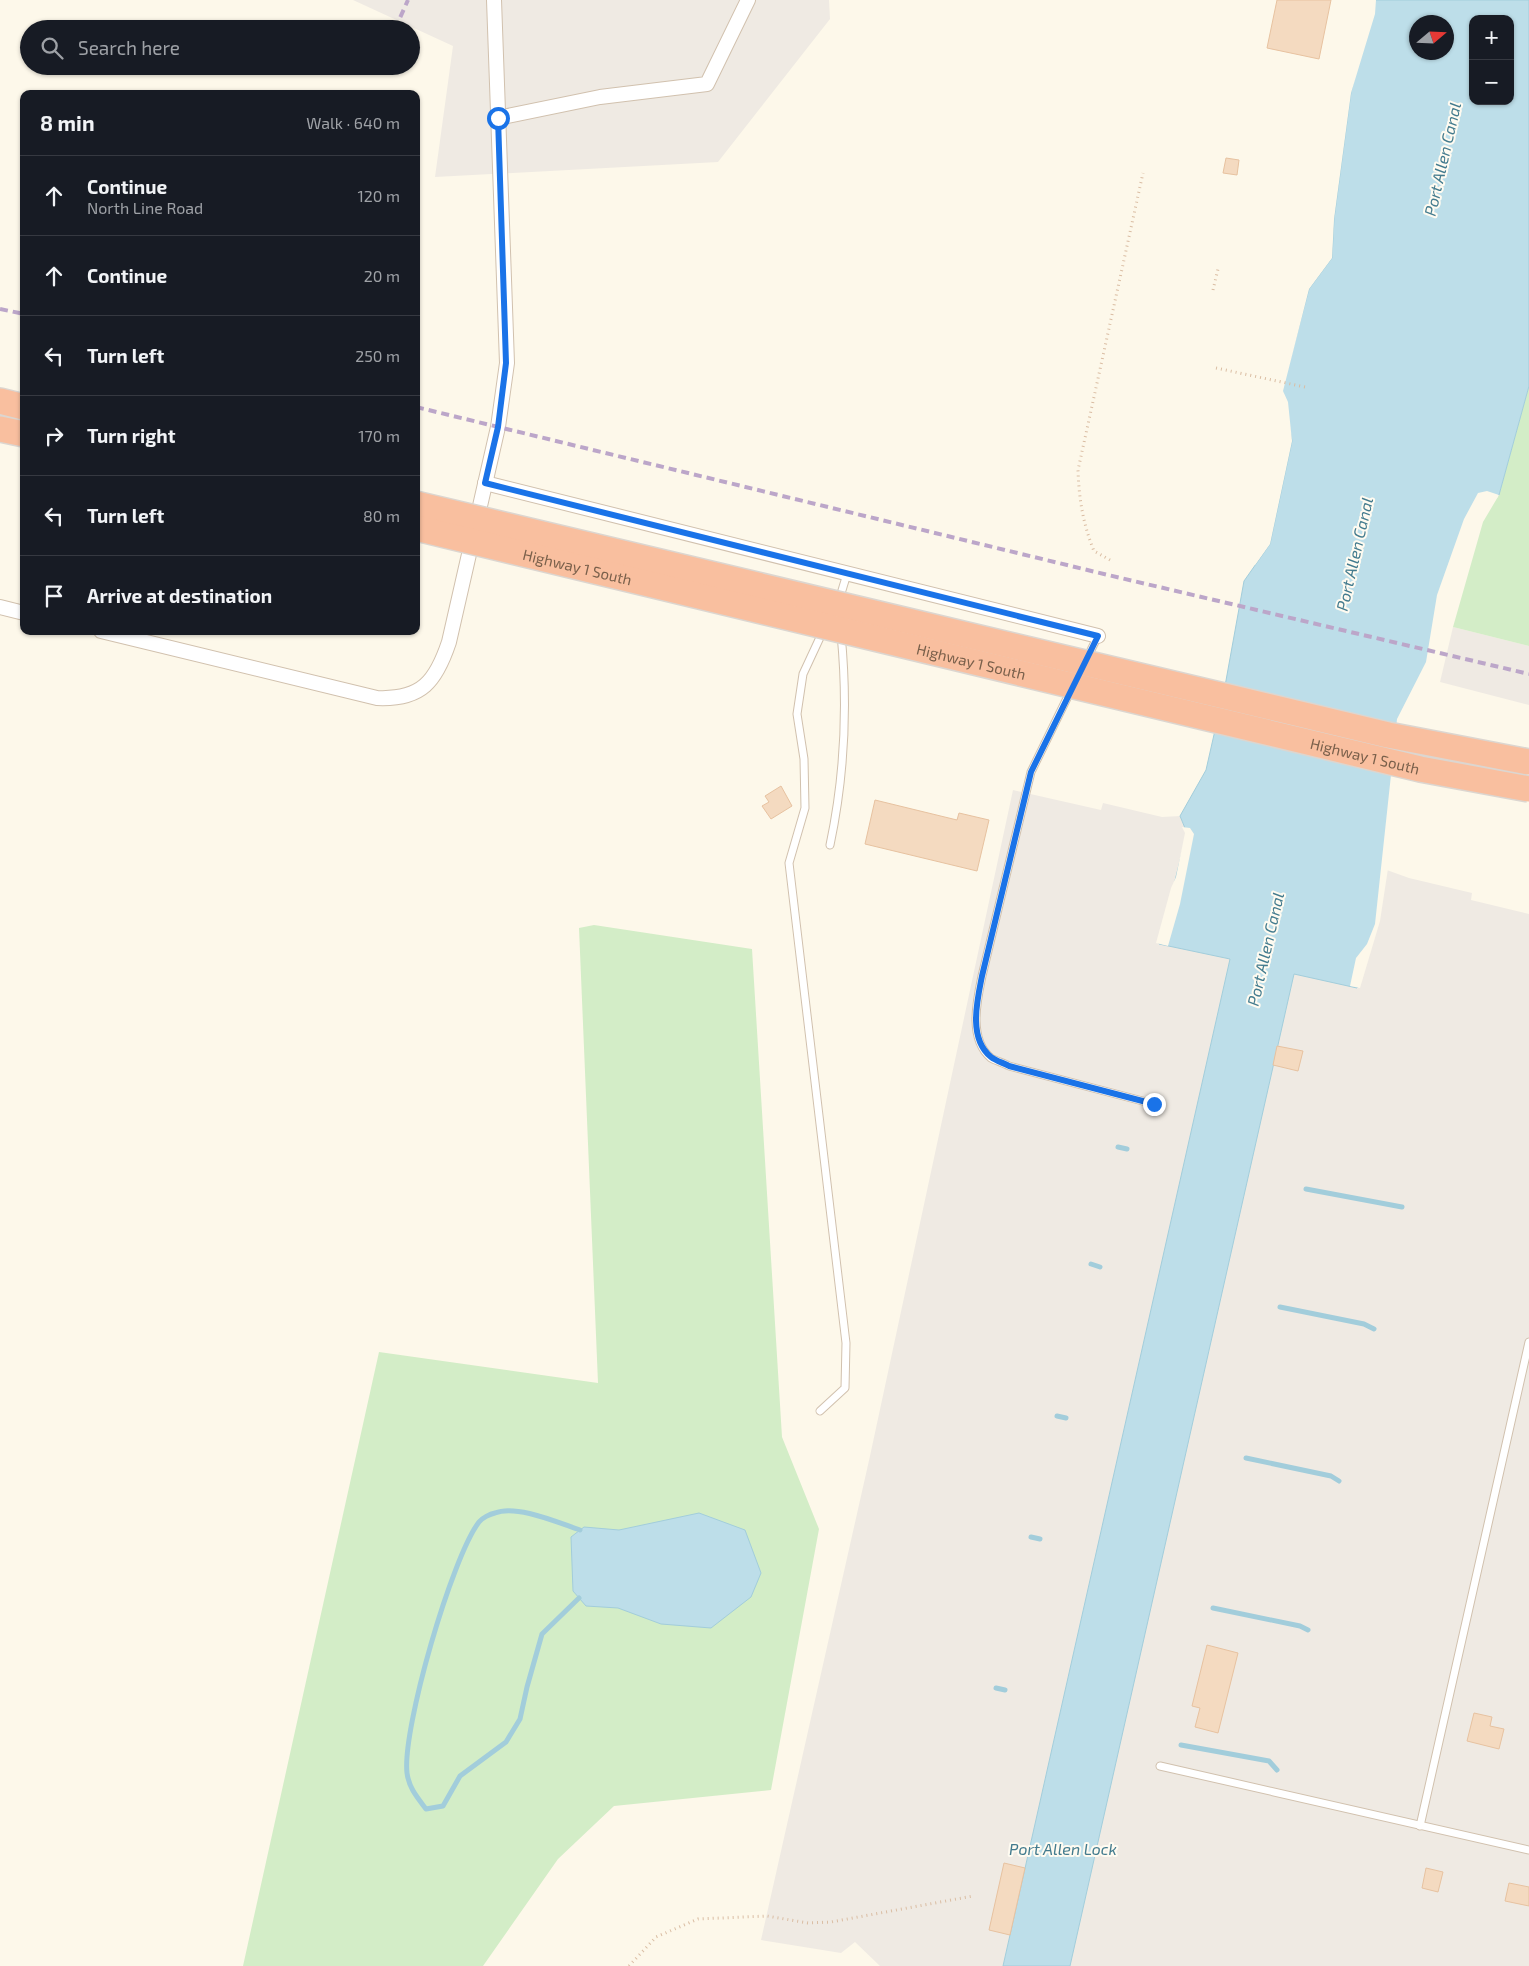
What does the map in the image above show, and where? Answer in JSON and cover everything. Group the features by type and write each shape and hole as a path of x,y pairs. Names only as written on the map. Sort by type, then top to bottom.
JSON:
{"highway":[{"path":"0,401 20,406"},
{"path":"0,429 20,433"},
{"path":"420,505 1388,736 1529,762"},
{"name":"Highway 1 South","path":"420,529 1420,769 1529,789"}],"street":[{"path":"117,635 377,698 392,698 406,695 426,685 441,668 449,642 498,427 506,363 494,0"},
{"path":"498,118 600,97 707,84 748,0"},
{"path":"485,483 1098,636"},
{"path":"0,607 20,612"}],"lane":[{"path":"836,613 847,574"},
{"path":"820,1411 845,1388 846,1343 789,863 805,808 804,759 797,714 803,674 828,621"},
{"path":"830,845 837,812 843,763 846,697 840,623"},
{"path":"1081,670 1098,636"},
{"path":"1077,679 1031,772 976,1005 977,1036 991,1057 1009,1066 1154,1104"},
{"path":"1420,1826 1529,1342"},
{"path":"1160,1766 1529,1850"}],"path":[{"path":"1110,560 1094,551 1085,530 1079,501 1078,470 1143,173"},
{"path":"1213,290 1218,269"},
{"path":"1216,368 1305,387"},
{"path":"629,1966 656,1937 698,1919 767,1916 808,1923 831,1922 973,1896"}],"shaded area":[{"path":"353,0 829,0 830,19 718,162 435,177 453,46 420,31 420,20 396,20"},
{"path":"1453,627 1529,646 1529,705 1440,682"},
{"name":"Port Allen Lock","path":"1013,790 1101,810 1103,803 1162,817 1180,816 1187,833 1159,943 1230,959 1003,1966 880,1966 855,1942 841,1953 761,1940 870,1456"},
{"name":"Port Allen Lock","path":"1384,869 1409,878 1472,893 1471,900 1529,914 1529,1966 1070,1966 1294,974"}],"green space":[{"path":"1529,386 1529,646 1453,627 1483,522 1499,495"},
{"path":"594,925 752,949 782,1437 819,1529 771,1790 614,1806 558,1859 483,1966 243,1966 379,1352 598,1383 579,928"}],"water":[{"name":"Port Allen Canal","path":"1373,0 1529,0 1529,386 1499,495 1485,498 1406,730 1377,921 1357,988 1294,974 1070,1966 1003,1966 1230,959 1159,944 1187,833 1180,816 1206,770 1225,686 1244,581 1270,544 1292,441 1282,389 1309,289 1332,258 1334,219 1351,92"},
{"path":"699,1513 745,1530 761,1573 751,1597 711,1628 661,1624 618,1608 586,1606 573,1591 571,1537 584,1527 619,1530"}],"pier":[{"path":"1371,0 1376,0 1375,14 1351,93 1334,219 1332,258 1309,289 1283,391 1288,402 1292,441 1270,544 1255,565 1253,564 1267,543 1290,441 1280,389 1307,288 1330,257 1331,218 1348,92"},
{"path":"1487,491 1499,495 1497,498 1487,500 1461,576 1449,632 1436,671 1409,731 1380,921 1360,988 1350,986 1356,958 1367,944 1375,924 1397,719 1426,662 1437,595 1464,519 1478,493"},
{"path":"1182,827 1190,828 1194,834 1180,904 1168,946 1156,943 1171,888 1176,877 1185,833"}],"building":[{"path":"1277,0 1331,0 1319,59 1267,48"},
{"path":"1226,158 1239,160 1237,175 1223,173"},
{"path":"781,786 792,806 771,819 762,806 769,802 765,796"},
{"path":"875,800 957,820 959,813 989,820 977,871 865,844"},
{"path":"1277,1046 1303,1051 1298,1071 1273,1065"},
{"path":"1207,1645 1238,1653 1218,1733 1195,1727 1200,1708 1192,1706"},
{"path":"1474,1713 1492,1717 1490,1726 1504,1729 1499,1749 1467,1741"},
{"path":"1004,1863 1025,1868 1010,1935 989,1930"},
{"path":"1426,1868 1443,1872 1438,1892 1422,1888"},
{"path":"1509,1883 1529,1887 1529,1906 1505,1901"}],"waterway":[{"path":"1118,1147 1127,1149"},
{"path":"1306,1189 1402,1207"},
{"path":"1091,1264 1100,1267"},
{"path":"1280,1307 1364,1324 1374,1329"},
{"path":"1057,1416 1066,1418"},
{"path":"1246,1458 1331,1476 1339,1481"},
{"path":"579,1598 542,1634 520,1719 506,1742 460,1776 443,1806 426,1809 412,1788 407,1773 412,1720 420,1683 443,1605 468,1541 482,1519 491,1514 504,1511 526,1513 580,1530"},
{"path":"1031,1537 1040,1539"},
{"path":"1213,1608 1300,1626 1308,1630"},
{"path":"996,1688 1005,1690"},
{"path":"1181,1745 1269,1761 1277,1770"}],"railway":[{"path":"399,20 408,0"},
{"path":"0,309 20,313"},
{"path":"420,408 1108,575 1529,674"}],"route":[{"path":"498,118 506,363 498,427 485,483 1098,636 1031,772 976,1005 977,1036 991,1057 1009,1066 1154,1104"}]}
